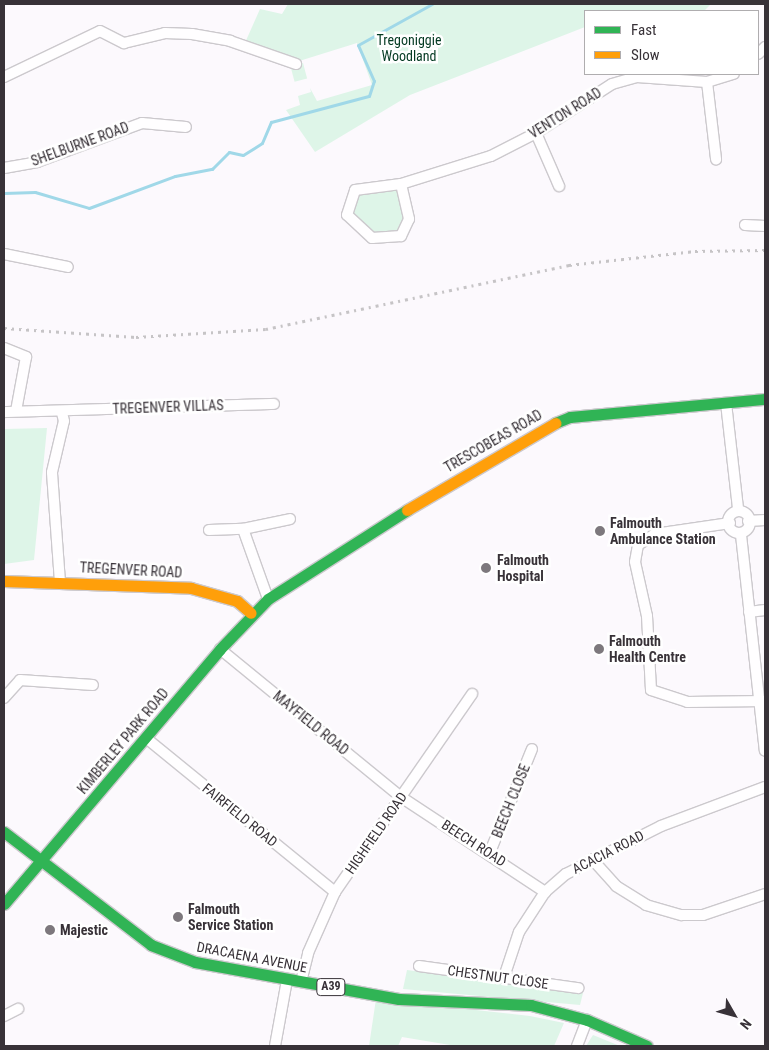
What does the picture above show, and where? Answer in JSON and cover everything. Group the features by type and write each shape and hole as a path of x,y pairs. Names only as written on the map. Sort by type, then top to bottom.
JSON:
{"street":[{"path":"4,77 100,31 119,42 165,33 192,34 230,41 296,64"},
{"name":"VENTON ROAD","path":"401,184 409,219 401,236 372,238 347,215 356,190 401,184 491,156 536,133 612,84 637,77 707,82 731,75"},
{"path":"707,82 716,159"},
{"name":"SHELBURNE ROAD","path":"4,168 36,162 142,123 186,127"},
{"path":"536,133 559,186"},
{"path":"745,225 765,226"},
{"path":"4,254 68,267"},
{"path":"4,348 26,357 16,411"},
{"name":"TRESCOBEAS ROAD","path":"268,600 489,458 550,425 570,417 765,399"},
{"path":"726,403 738,508"},
{"name":"TREGENVER VILLAS","path":"4,412 62,413 274,404"},
{"path":"60,582 52,472 64,421 62,413"},
{"path":"738,508 746,513 748,521 748,529 741,535"},
{"path":"738,508 730,514 730,523 732,531 741,535"},
{"path":"208,530 244,529 290,519"},
{"path":"748,521 765,520"},
{"path":"730,523 655,534 638,545 635,562 647,616 648,674 651,690 668,698 761,702"},
{"path":"244,529 268,600"},
{"path":"741,535 765,751"},
{"name":"TREGENVER ROAD","path":"4,582 60,582 191,588 237,601 251,613"},
{"name":"KIMBERLEY PARK ROAD","path":"4,904 251,613 268,600"},
{"path":"749,612 765,610"},
{"name":"MAYFIELD ROAD","path":"220,649 402,797"},
{"path":"4,698 20,680 93,685"},
{"name":"HIGHFIELD ROAD","path":"301,982 308,953 335,892 472,694"},
{"name":"FAIRFIELD ROAD","path":"146,738 335,892"},
{"name":"BEECH CLOSE","path":"490,852 532,749"},
{"name":"ACACIA ROAD","path":"504,976 519,932 545,892 592,859 661,826 765,787"},
{"name":"BEECH ROAD","path":"402,797 490,852 545,892"},
{"name":"DRACAENA AVENUE","path":"4,832 38,863 151,944 195,962 399,999 531,1005 587,1020 647,1046"},
{"path":"592,859 616,886 646,906 682,914 703,914 765,894"},
{"name":"CHESTNUT CLOSE","path":"419,966 504,976 578,988"},
{"path":"275,1046 287,980"},
{"path":"4,1016 18,1009"},
{"path":"577,1046 587,1020"}],"green space":[{"name":"Tregoniggie Woodland","path":"288,4 711,4 705,10 584,10 584,27 410,95 315,152 286,110 300,105 298,96 311,92 310,88 317,101 372,85 357,43 296,62 244,45 260,9 282,14"},
{"path":"303,63 307,78 295,82 290,66"},
{"path":"397,189 405,219 398,233 372,234 351,212 357,193"},
{"path":"47,428 34,560 4,564 4,429"},
{"path":"407,970 583,993 580,1005 403,989"},
{"path":"376,999 530,1016 564,1023 554,1046 456,1046 402,1037 398,1046 369,1046"},
{"path":"593,1035 620,1046 586,1046"}],"waterway":[{"path":"4,193 35,192 89,208 175,176 212,169 229,152 243,155 262,143 271,122 369,96 374,81 358,45 432,4"}],"railway":[{"path":"4,328 136,337 266,329 569,265 695,251 765,250"}],"traffic: fast":[{"path":"555,423 570,417 765,399"},
{"path":"4,904 220,649 268,599 407,510"},
{"path":"4,832 151,945 195,962 399,999 531,1005 587,1020 647,1046"}],"traffic: slow":[{"path":"407,510 555,423"},
{"path":"4,581 191,588 237,601 251,613"}],"place":[{"name":"Falmouth Ambulance Station","path":"600,531"},
{"name":"Falmouth Hospital","path":"486,568"},
{"name":"Falmouth Health Centre","path":"599,649"},
{"name":"Falmouth Service Station","path":"178,917"},
{"name":"Majestic","path":"50,930"}]}
